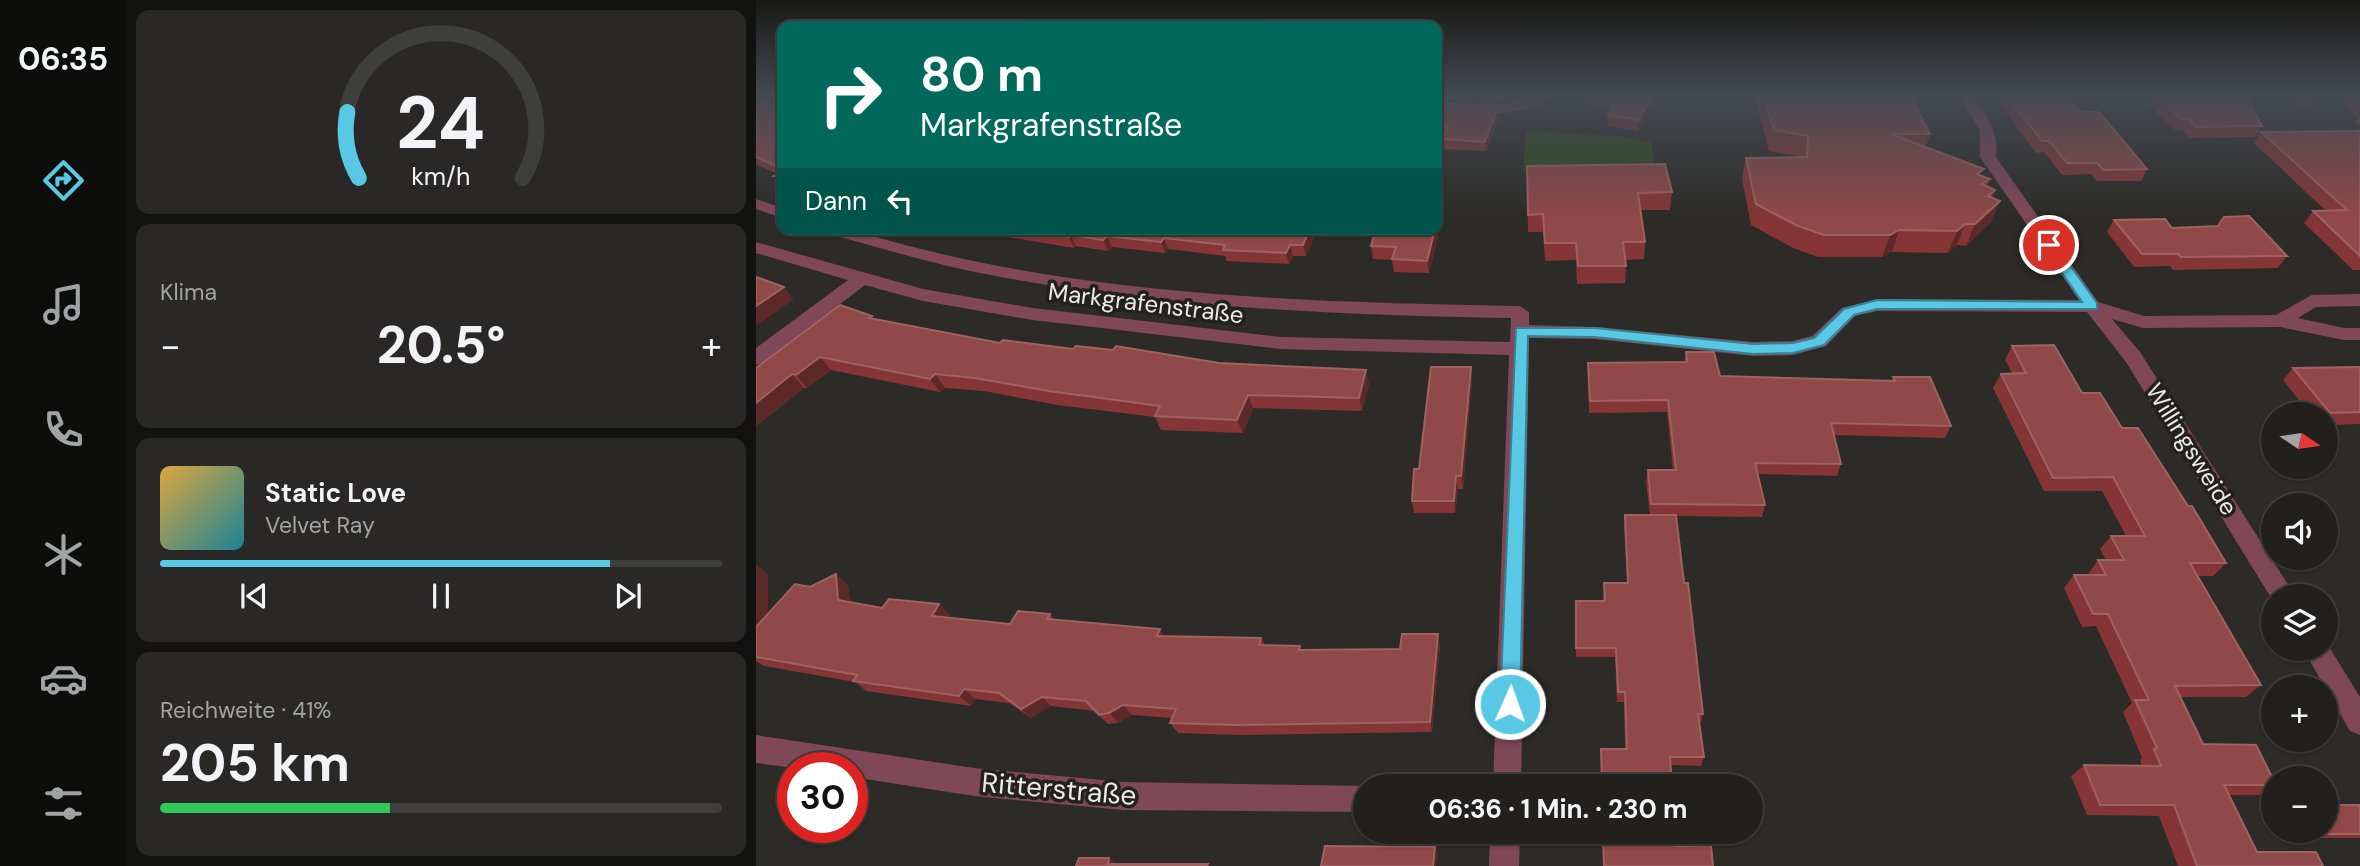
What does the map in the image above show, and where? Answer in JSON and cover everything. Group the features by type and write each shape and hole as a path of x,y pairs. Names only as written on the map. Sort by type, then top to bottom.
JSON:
{"street":[{"name":"Willingsweide","path":"1990,135 1988,158 2092,306 2133,357 2276,584"},
{"path":"756,204 777,211"},
{"name":"Markgrafenstraße","path":"852,235 904,251 1061,281 1302,307 1520,312 1521,340"},
{"name":"Markgrafenstraße","path":"756,247 923,295 1033,314 1160,331 1281,343 1521,340 1595,332 1753,349 1793,348 1819,341 1849,312 1877,305 2092,306 2143,322 2280,321 2344,334 2360,334"},
{"path":"756,358 862,279"},
{"path":"2280,321 2312,300 2360,300"},
{"path":"1507,774 1521,340"},
{"path":"2323,661 2360,722"},
{"name":"Ritterstraße","path":"756,749 974,782 1124,796 1353,798"},
{"path":"1504,866 1505,844"}],"green space":[{"path":"1526,135 1608,135 1651,142 1655,174 1523,171"}],"building":[{"path":"756,135 777,135 777,167 756,157"},
{"path":"1444,135 1487,135 1485,142 1442,139"},
{"path":"1805,135 1895,135 1984,169 1977,174 1990,179 1982,184 1995,190 1988,196 2000,201 1975,224 1965,224 1957,231 1899,230 1890,235 1824,235 1798,226 1756,204 1746,158 1807,157 1808,136"},
{"path":"2038,135 2119,135 2147,169 2103,170 2097,163 2067,163 2049,141 2042,141"},
{"path":"2265,135 2360,135 2360,256 2313,211 2347,210"},
{"path":"1665,164 1672,192 1638,193 1645,242 1623,242 1626,266 1578,266 1576,243 1545,243 1543,214 1528,215 1527,166"},
{"path":"2249,216 2287,256 2181,257 2178,254 2142,254 2114,220 2165,219 2172,228 2218,226 2224,217"},
{"path":"1071,235 1307,235 1303,245 1290,245 1286,253 1223,250 1225,245 1164,238 1161,242 1107,236 1103,240"},
{"path":"1374,235 1434,235 1427,261 1392,259 1396,247 1371,246"},
{"path":"756,277 784,287 756,306"},
{"path":"840,305 872,316 869,318 1000,343 1003,340 1073,349 1076,346 1113,350 1116,346 1219,363 1366,370 1359,398 1248,395 1237,420 1155,416 1160,406 975,378 935,374 930,379 820,357 796,375 792,374 756,403 756,368"},
{"path":"2054,345 2082,393 2100,393 2122,428 2138,428 2188,506 2192,506 2226,563 2190,563 2261,685 2175,686 2203,744 2256,745 2266,766 2261,766 2261,785 2224,785 2257,852 2316,852 2323,866 2197,866 2174,805 2100,805 2084,765 2161,766 2154,749 2157,748 2135,700 2149,700 2108,614 2093,614 2074,575 2106,575 2098,560 2124,560 2111,536 2145,536 2113,477 2053,478 2001,374 2026,373 2012,346"},
{"path":"1686,352 1714,352 1720,376 1895,381 1893,377 1930,377 1951,426 1831,423 1841,464 1755,463 1765,505 1651,504 1648,470 1676,470 1668,400 1590,401 1588,363 1687,362"},
{"path":"1431,367 1471,367 1461,476 1456,476 1454,501 1412,501 1414,469 1419,469"},
{"path":"2360,367 2360,412 2338,413 2338,402 2321,402 2293,368"},
{"path":"1625,515 1676,515 1684,583 1688,583 1703,714 1698,714 1704,757 1670,757 1671,774 1602,774 1601,749 1627,749 1625,692 1618,692 1616,648 1576,648 1576,601 1605,601 1604,583 1628,583"},
{"path":"836,574 838,600 882,608 889,599 939,604 932,616 1010,624 1018,611 1050,614 1047,619 1160,629 1157,636 1261,638 1259,645 1300,646 1299,650 1400,649 1402,634 1438,634 1430,722 1236,725 1170,723 1176,709 1123,705 1099,715 1086,701 1042,697 1021,709 999,693 964,689 959,696 853,681 857,675 756,657 756,627 795,584 810,587"},
{"path":"2338,805 2360,805 2360,834 2338,834"},
{"path":"1603,844 1711,845 1713,866 1604,866"},
{"path":"1325,846 1435,847 1433,866 1321,866"},
{"path":"1079,858 1109,858 1108,864 1208,864 1076,866"}],"route":[{"path":"1510,704 1521,331 1595,332 1753,349 1793,348 1819,341 1849,312 1877,305 2092,306 2049,245"}]}
